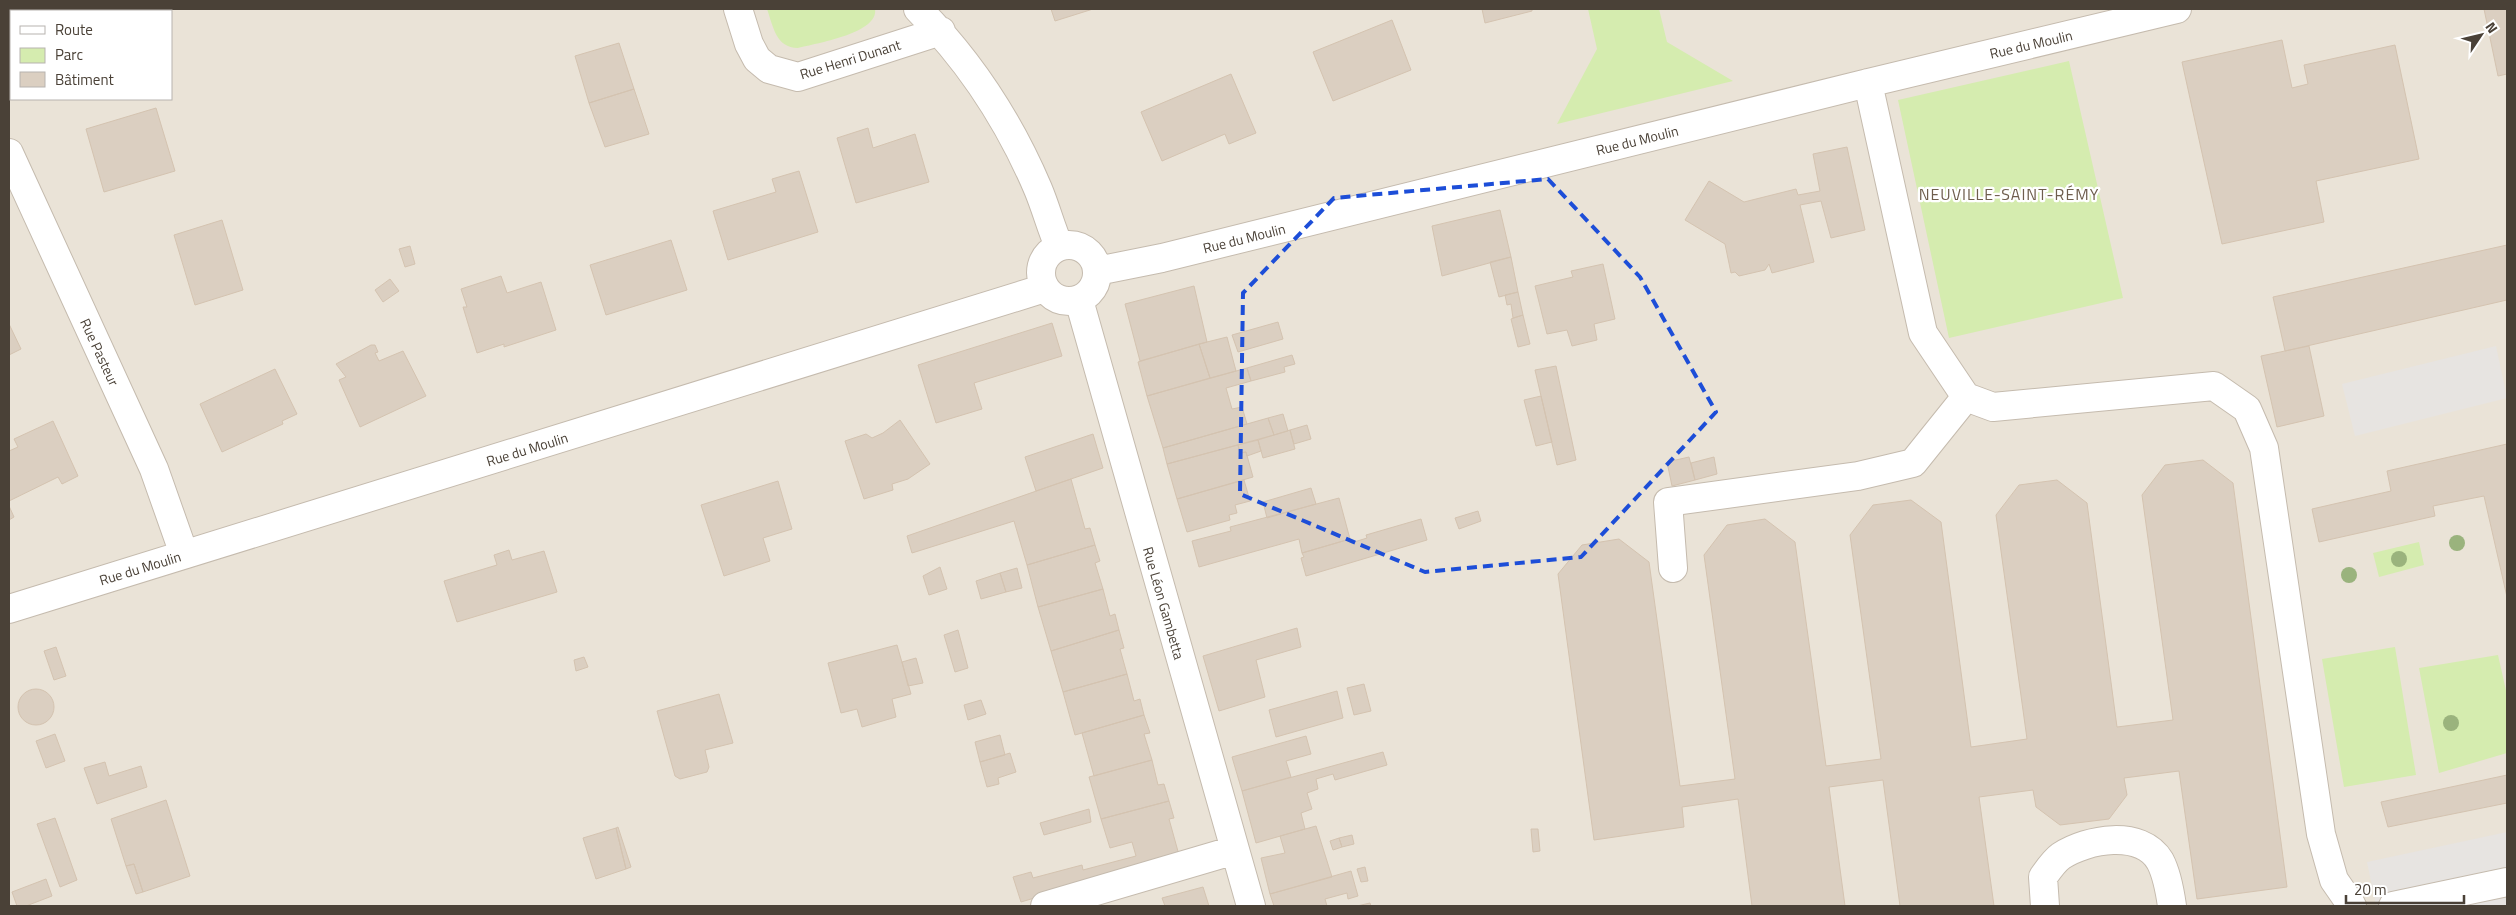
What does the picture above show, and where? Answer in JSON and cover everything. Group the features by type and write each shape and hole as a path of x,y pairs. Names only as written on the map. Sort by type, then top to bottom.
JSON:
{"street":[{"name":"Rue Henri Dunant","path":"738,9 749,44 757,59 769,69 798,77 941,31"},
{"path":"918,9 941,31 976,74 998,110 1038,189 1059,246"},
{"name":"Rue du Moulin","path":"1097,271 1162,258 1868,83 2177,9"},
{"path":"1868,83 1923,333 1966,397 1993,406 2214,386 2247,410 2264,448 2321,834 2334,880 2352,906"},
{"name":"Rue Pasteur","path":"9,153 154,469 184,554"},
{"path":"1072,245 1084,249 1093,258 1097,271 1096,283 1089,294 1079,300 1066,302 1054,298 1045,288 1040,276 1042,264 1048,254 1059,246 1072,245"},
{"name":"Rue du Moulin","path":"9,609 1045,288"},
{"name":"Rue Léon Gambetta","path":"1079,300 1251,906"},
{"path":"1673,568 1668,502 1858,476 1913,463 1966,397"},
{"path":"2045,906 2043,877 2060,857 2083,845 2108,840 2142,844 2160,861 2172,906"},
{"path":"1045,906 1235,850"},
{"path":"2394,906 2507,882"}],"highlighted area":[{"path":"1548,179 1640,277 1716,412 1581,557 1425,572 1240,494 1243,293 1334,198"}],"shaded area":[{"path":"9,9 2507,9 2507,906 9,906"},
{"path":"2496,346 2507,398 2355,436 2342,384"},
{"path":"2507,832 2507,906 2376,906 2367,862"}],"green space":[{"path":"767,9 875,9 874,17 867,25 857,31 832,40 798,48 785,44 776,35"},
{"path":"1588,9 1659,9 1667,42 1733,81 1557,124 1597,49"},
{"path":"2069,61 2123,298 1949,338 1898,100"},
{"path":"2419,542 2424,565 2379,577 2373,553"},
{"path":"2395,647 2416,775 2344,787 2322,659"},
{"path":"2498,655 2507,695 2507,753 2439,773 2419,668"}],"building":[{"path":"81,9 130,10 82,10"},
{"path":"1051,9 1093,9 1055,21"},
{"path":"1482,9 1532,9 1532,11 1485,23"},
{"path":"2484,9 2507,9 2507,74 2498,76"},
{"path":"1392,20 1411,70 1333,101 1313,52"},
{"path":"2282,40 2292,88 2308,84 2304,65 2395,45 2419,159 2316,181 2324,222 2222,244 2182,62"},
{"path":"619,43 634,89 589,103 575,56"},
{"path":"1231,74 1256,133 1229,144 1225,134 1162,161 1141,112"},
{"path":"634,89 649,134 605,147 589,103"},
{"path":"156,108 175,171 104,192 86,129"},
{"path":"868,128 873,148 915,134 929,182 856,203 837,138"},
{"path":"1847,147 1865,230 1831,238 1821,201 1800,205 1814,262 1772,273 1769,264 1765,270 1739,276 1735,272 1731,273 1725,244 1685,220 1709,181 1744,202 1796,189 1798,195 1820,191 1813,154"},
{"path":"799,171 818,232 728,260 713,211 776,192 772,179"},
{"path":"1500,210 1511,257 1442,276 1432,226"},
{"path":"222,220 243,290 195,305 174,235"},
{"path":"671,240 687,290 606,315 590,265"},
{"path":"2507,245 2507,300 2285,351 2273,297"},
{"path":"410,246 415,264 405,267 399,249"},
{"path":"1511,257 1518,292 1499,297 1490,262"},
{"path":"1603,264 1615,319 1594,324 1597,340 1572,346 1567,330 1547,334 1535,286 1573,277 1571,271"},
{"path":"501,276 507,293 541,282 556,330 504,347 504,344 477,353 463,307 467,307 461,289"},
{"path":"390,279 399,291 383,302 375,290"},
{"path":"1194,286 1207,342 1140,361 1125,304"},
{"path":"1518,292 1523,315 1513,318 1511,304 1507,305 1505,295"},
{"path":"1523,315 1530,344 1518,347 1511,319"},
{"path":"1278,322 1283,339 1238,352 1232,335"},
{"path":"1052,323 1062,356 974,383 982,409 936,423 918,365"},
{"path":"9,324 21,349 9,355"},
{"path":"1227,337 1236,371 1210,378 1199,344"},
{"path":"1199,344 1210,378 1147,396 1138,362"},
{"path":"371,345 375,345 378,352 375,353 379,361 403,351 426,396 360,427 339,380 346,377 336,364"},
{"path":"2309,346 2324,416 2277,427 2261,356"},
{"path":"1292,355 1295,364 1284,367 1285,372 1251,381 1247,368"},
{"path":"1556,366 1576,460 1557,465 1535,370"},
{"path":"1247,368 1251,381 1226,388 1232,409 1242,407 1247,424 1163,448 1147,396"},
{"path":"275,369 297,414 282,421 283,424 222,452 200,404"},
{"path":"1541,396 1552,442 1536,446 1524,400"},
{"path":"1283,414 1288,431 1274,435 1268,418"},
{"path":"1268,418 1274,435 1167,464 1163,448"},
{"path":"900,420 930,464 908,479 892,484 893,490 864,499 845,441 866,434 872,438 883,433"},
{"path":"53,421 78,476 62,484 58,477 9,501 9,451 18,447 14,439"},
{"path":"1307,425 1311,439 1294,444 1290,430"},
{"path":"1290,430 1295,449 1263,458 1258,440"},
{"path":"1093,434 1103,468 1036,491 1025,457"},
{"path":"1258,440 1261,451 1247,456 1246,452 1240,453 1238,445"},
{"path":"2507,444 2507,597 2484,496 2433,506 2435,516 2319,542 2312,509 2391,491 2387,471"},
{"path":"1238,445 1240,453 1246,452 1253,477 1177,499 1167,464"},
{"path":"1689,457 1695,480 1672,486 1667,462"},
{"path":"1714,457 1717,474 1695,480 1691,463"},
{"path":"2203,460 2233,483 2287,887 2197,899 2179,771 2124,778 2127,795 2109,819 2060,825 2036,807 2033,790 1979,797 1994,906 1900,906 1883,780 1829,787 1845,906 1752,906 1738,799 1682,807 1684,827 1594,840 1558,574 1582,545 1619,539 1649,562 1680,786 1735,779 1704,555 1727,525 1765,519 1795,542 1826,766 1881,759 1850,535 1873,505 1911,500 1941,522 1971,747 2027,739 1996,515 2019,485 2057,480 2087,503 2117,727 2173,720 2142,495 2165,465"},
{"path":"1071,479 1085,529 1090,528 1095,545 1027,565 1014,521 912,553 907,536"},
{"path":"1244,480 1250,501 1235,505 1237,513 1229,515 1230,520 1187,532 1177,499"},
{"path":"778,481 792,529 763,538 770,561 724,576 701,505"},
{"path":"1311,488 1316,504 1267,518 1263,502"},
{"path":"1339,498 1350,539 1302,553 1299,539 1199,567 1192,541 1231,531 1230,527"},
{"path":"9,506 14,517 9,520"},
{"path":"1478,511 1481,521 1459,529 1455,518"},
{"path":"1421,519 1427,540 1306,576 1301,558 1304,557 1302,553 1350,539 1351,543 1367,538 1366,535"},
{"path":"1095,545 1100,561 1095,563 1103,589 1038,607 1027,565"},
{"path":"509,550 512,560 544,551 557,592 457,622 444,581 497,565 494,555"},
{"path":"940,567 947,589 929,595 923,576"},
{"path":"1017,568 1022,588 1006,592 1000,573"},
{"path":"1000,573 1006,592 981,599 976,581"},
{"path":"1103,589 1110,616 1115,614 1119,630 1051,651 1038,607"},
{"path":"1297,628 1301,647 1256,660 1265,697 1219,711 1203,656"},
{"path":"958,630 968,668 955,672 944,635"},
{"path":"1119,630 1124,648 1120,649 1127,674 1063,692 1051,651"},
{"path":"897,645 911,694 892,699 896,717 862,727 857,709 841,713 828,663"},
{"path":"56,647 66,676 54,680 44,651"},
{"path":"584,657 588,667 576,671 574,660"},
{"path":"916,658 923,683 908,686 902,662"},
{"path":"1127,674 1134,701 1140,699 1144,715 1075,735 1063,692"},
{"path":"1364,684 1371,711 1354,715 1347,688"},
{"path":"36,689 43,690 49,694 53,700 53,714 49,720 43,724 36,725 29,724 23,720 19,714 18,707 19,700 23,694 29,690"},
{"path":"1337,691 1343,718 1276,737 1269,710"},
{"path":"719,694 733,743 705,750 709,767 707,772 680,779 675,776 657,711"},
{"path":"981,700 986,714 968,720 964,705"},
{"path":"1144,715 1150,733 1144,734 1152,760 1094,776 1082,733"},
{"path":"55,734 65,761 46,768 36,741"},
{"path":"1000,735 1005,755 980,762 975,742"},
{"path":"1306,736 1311,754 1286,761 1291,777 1242,791 1232,757"},
{"path":"1383,752 1387,765 1335,780 1333,774 1316,779 1318,789 1307,793 1312,809 1301,813 1305,829 1256,843 1242,791"},
{"path":"1010,753 1016,772 998,778 999,784 987,787 980,762"},
{"path":"1152,760 1158,785 1164,784 1169,801 1101,819 1089,777"},
{"path":"105,762 109,776 141,766 147,787 97,804 84,768"},
{"path":"2507,775 2507,803 2388,827 2381,802"},
{"path":"166,800 190,876 143,892 134,864 126,866 111,819"},
{"path":"1169,801 1174,818 1169,819 1179,855 1021,902 1013,877 1031,872 1033,878 1082,865 1083,870 1136,856 1132,842 1110,848 1101,819"},
{"path":"1089,809 1091,822 1044,835 1040,823"},
{"path":"55,818 77,880 60,887 37,824"},
{"path":"1316,826 1332,877 1270,894 1261,858 1285,853 1280,836"},
{"path":"618,827 631,867 626,869 616,828"},
{"path":"616,828 626,869 596,879 583,838"},
{"path":"1531,829 1538,829 1540,851 1533,852"},
{"path":"1352,835 1354,844 1342,847 1339,838"},
{"path":"1339,838 1342,847 1333,850 1330,841"},
{"path":"134,864 143,892 136,894 126,866"},
{"path":"1365,867 1368,881 1361,882 1357,869"},
{"path":"1351,871 1358,896 1348,899 1347,893 1325,899 1327,906 1274,906 1270,894"},
{"path":"46,879 52,896 26,906 17,906 12,892"},
{"path":"1203,887 1209,906 1165,906 1162,898"},
{"path":"1370,903 1371,906 1357,906"}],"district":[{"name":"NEUVILLE-SAINT-RÉMY","path":"2009,194"}]}
